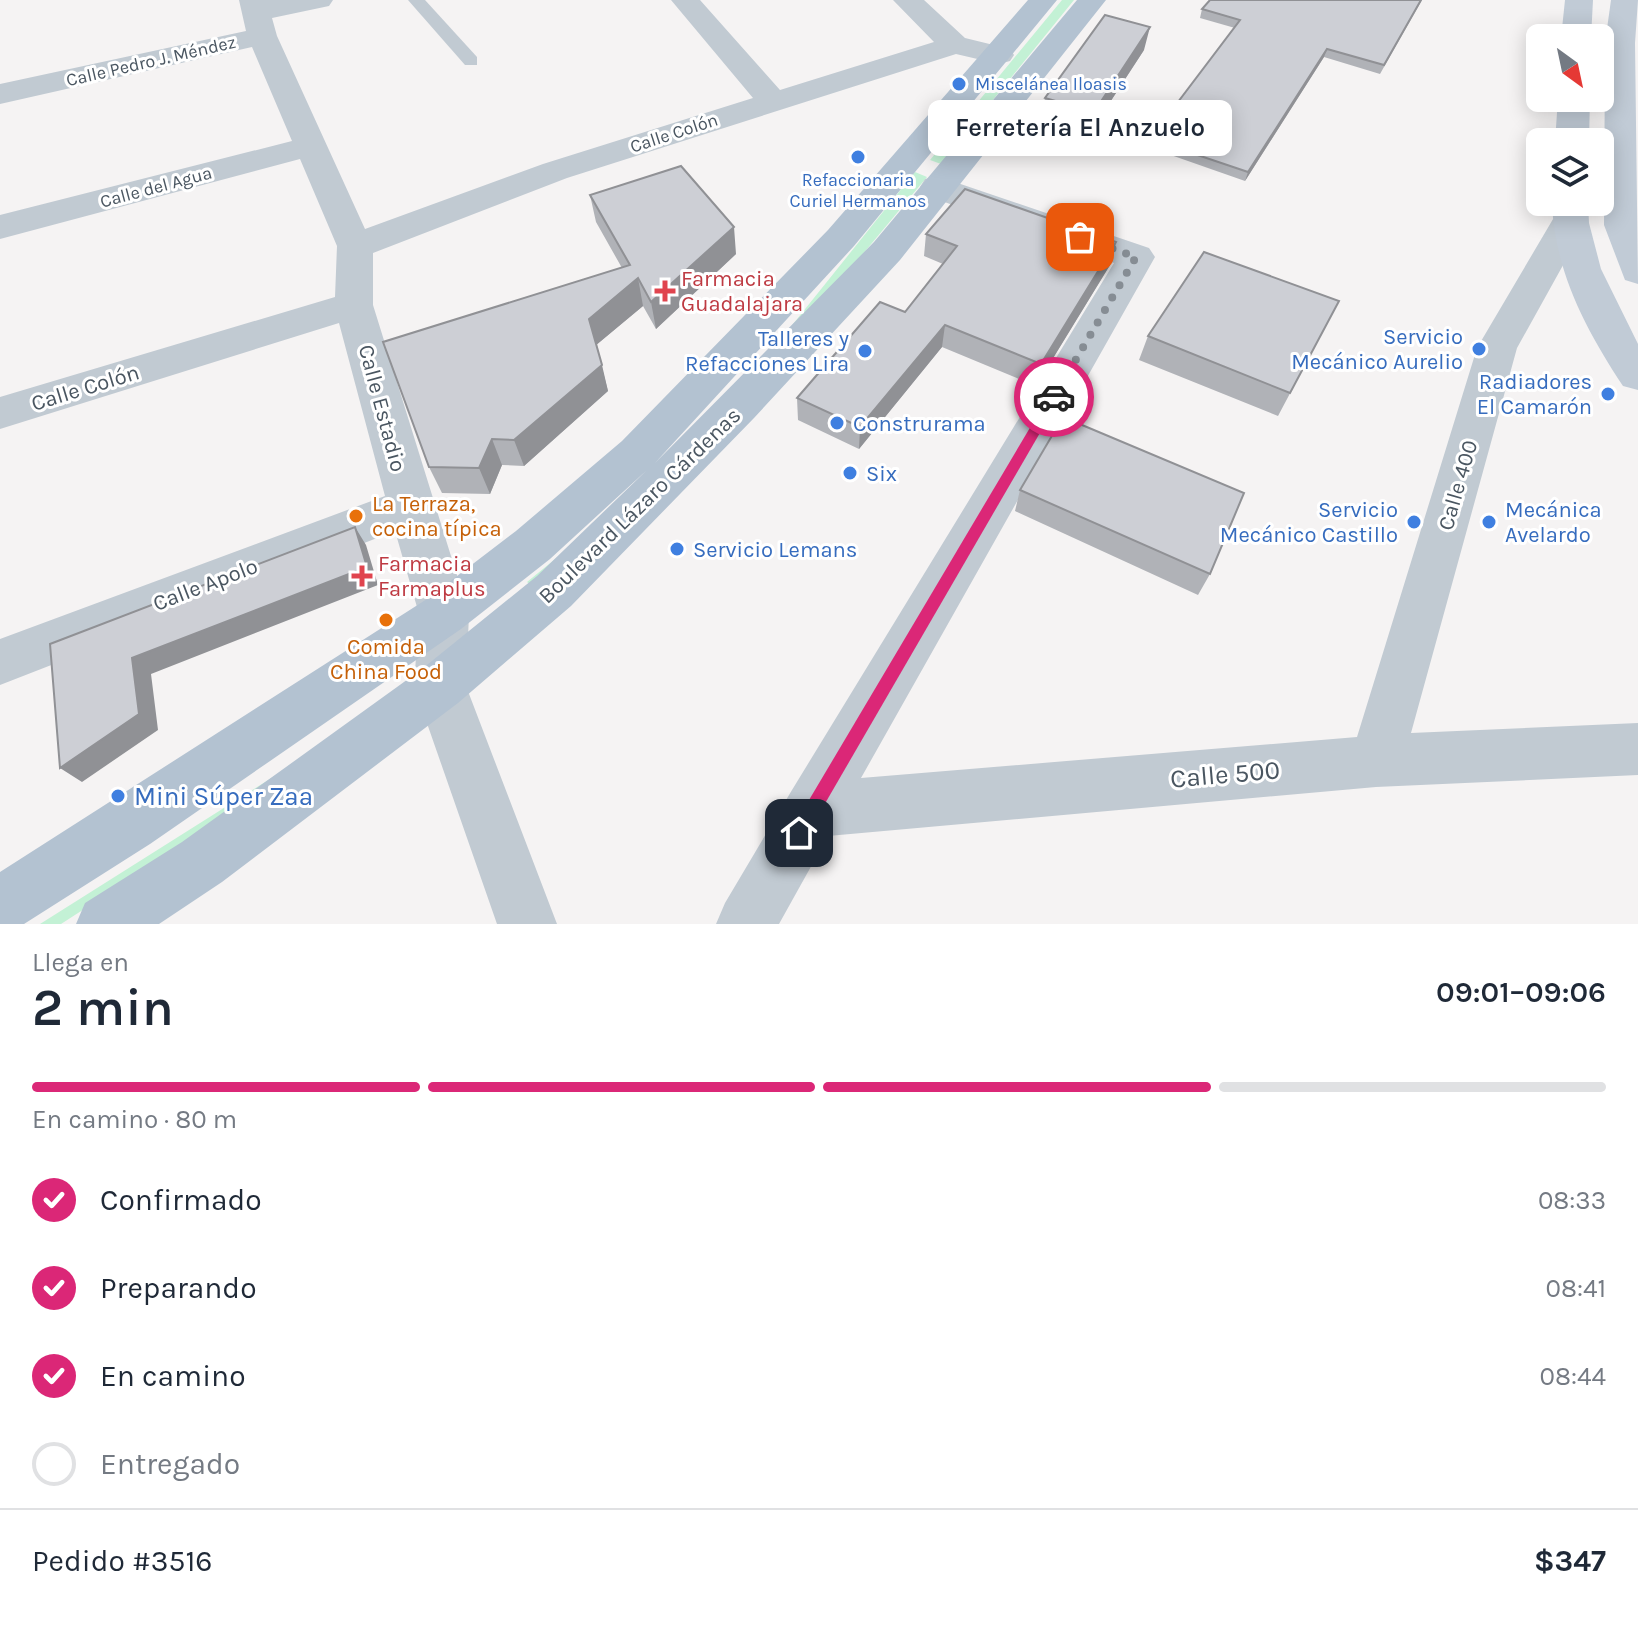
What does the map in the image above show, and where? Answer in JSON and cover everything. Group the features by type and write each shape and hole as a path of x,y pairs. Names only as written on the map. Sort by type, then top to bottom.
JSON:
{"main road":[{"name":"Boulevard Lázaro Cárdenas","path":"0,905 130,824 444,614 533,545 637,453 841,238 1043,0"},
{"name":"Boulevard Lázaro Cárdenas","path":"106,924 202,862 440,686 554,591 739,407 887,251 1092,0"},
{"path":"1577,24 1579,0"},
{"path":"1625,0 1620,43 1622,225 1638,271"},
{"path":"1570,216 1595,303 1638,375"}],"street":[{"name":"Calle Pedro J. Méndez","path":"0,94 319,0"},
{"path":"685,0 773,101"},
{"path":"907,0 955,45"},
{"name":"Calle Estadio","path":"257,16 355,246 354,305 410,506 444,614 440,686 527,924"},
{"name":"Calle Colón","path":"355,246 555,171 955,45 999,55"},
{"name":"Calle del Agua","path":"0,227 311,146"},
{"path":"746,924 1136,257 937,187"},
{"name":"Calle 400","path":"1376,761 1497,348 1567,216"},
{"name":"Calle Colón","path":"0,413 354,305"},
{"name":"Calle Apolo","path":"0,662 410,506"},
{"name":"Calle 500","path":"812,810 1376,761 1638,749"}],"lane":[{"path":"416,0 471,61"}],"green space":[{"path":"1062,0 1074,0 941,164 930,160"},
{"path":"915,172 927,177 812,315 532,586 527,582 565,551 765,359"},
{"path":"360,722 61,924 40,924"}],"building":[{"path":"1210,0 1421,0 1384,65 1327,49 1248,172 1150,139 1240,20 1202,9"},
{"path":"1105,15 1150,27 1094,112 1045,98"},
{"path":"681,166 734,227 651,302 638,278 589,319 602,365 514,440 492,439 479,468 429,467 383,342 630,265 590,195"},
{"path":"965,189 1116,242 1041,364 945,325 860,427 797,398 880,302 905,312 957,246 926,234"},
{"path":"1204,252 1339,301 1290,393 1148,336"},
{"path":"1063,417 1244,493 1210,574 1020,490"},
{"path":"355,527 367,567 132,658 139,714 60,768 50,644"}],"way so far":[{"path":"1054,397 1136,257 1080,237"}],"place":[{"name":"Miscelánea Iloasis","path":"959,84"},
{"name":"Refaccionaria Curiel Hermanos","path":"858,157"},
{"name":"Ferretería El Anzuelo","path":"1080,237"},
{"name":"Farmacia Guadalajara","path":"665,291"},
{"name":"Servicio Mecánico Aurelio","path":"1479,349"},
{"name":"Talleres y Refacciones Lira","path":"865,351"},
{"name":"Radiadores El Camarón","path":"1608,394"},
{"name":"Construrama","path":"837,423"},
{"name":"Six","path":"850,473"},
{"name":"La Terraza, cocina típica","path":"356,516"},
{"name":"Servicio Mecánico Castillo","path":"1414,522"},
{"name":"Mecánica Avelardo","path":"1489,522"},
{"name":"Servicio Lemans","path":"677,549"},
{"name":"Farmacia Farmaplus","path":"362,576"},
{"name":"Comida China Food","path":"386,620"},
{"name":"Mini Súper Zaa","path":"118,796"}],"route":[{"path":"799,833 1054,397"}]}
